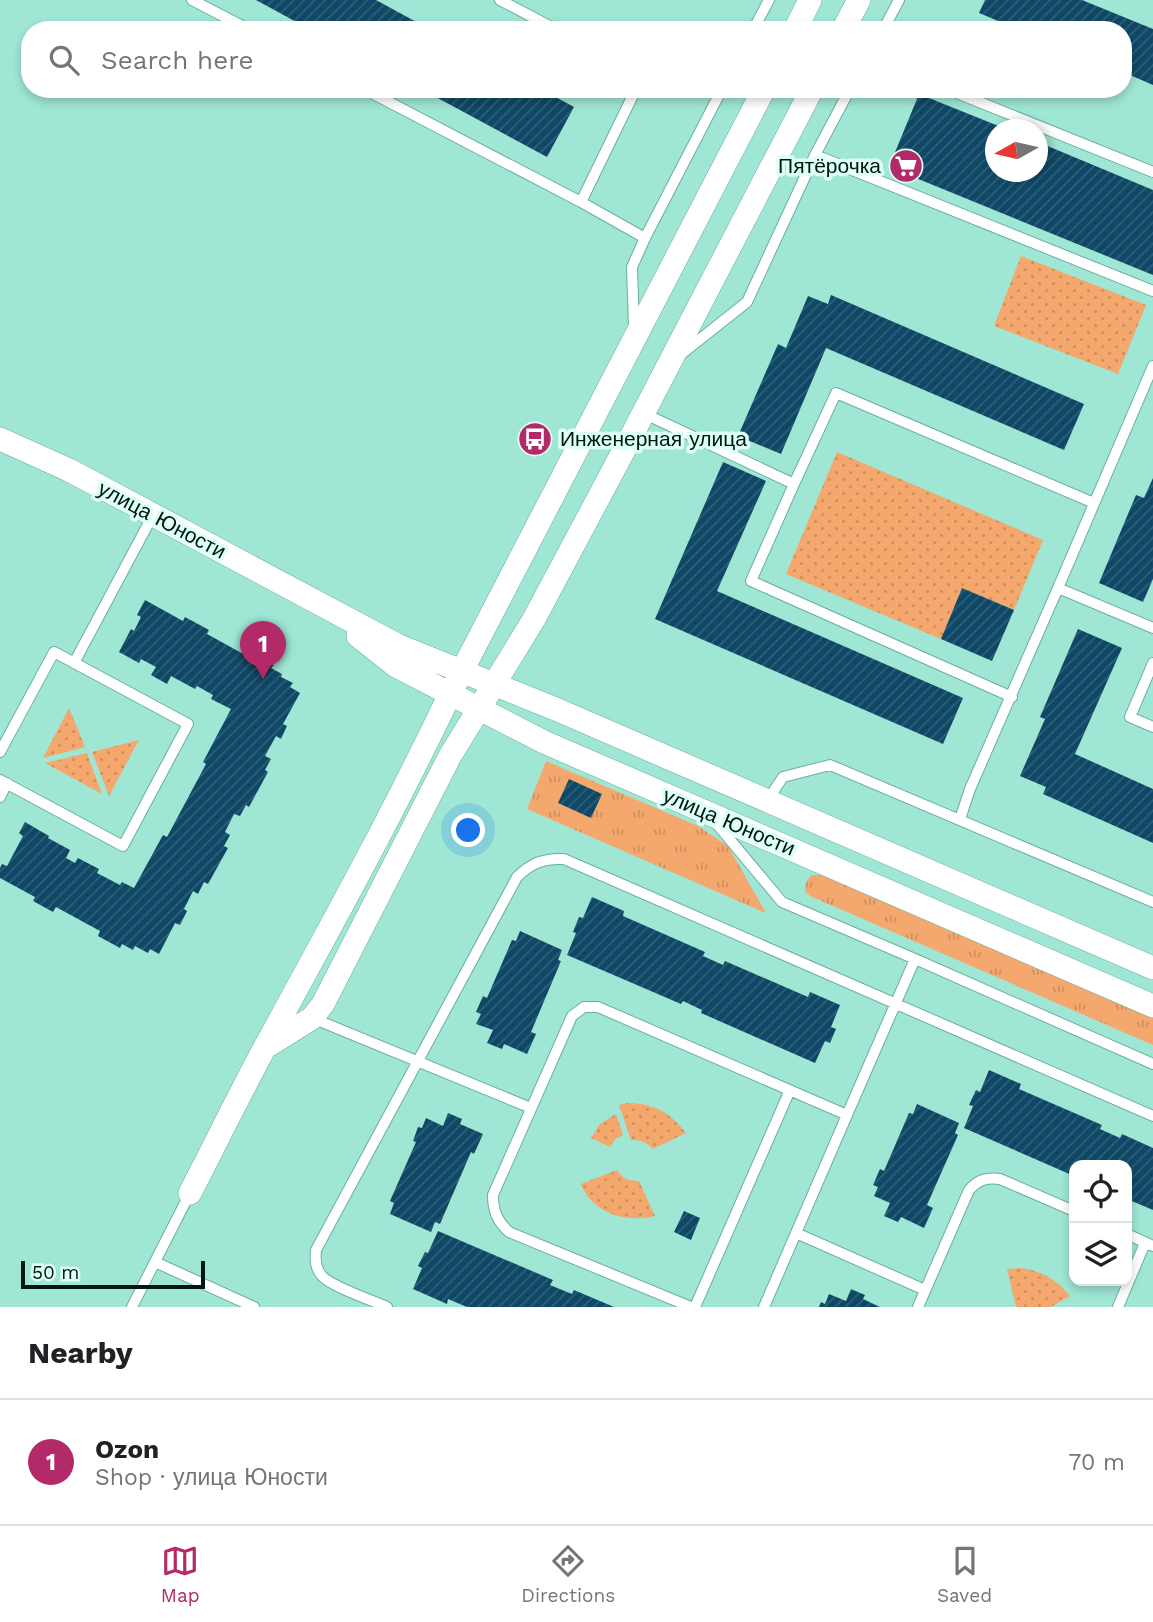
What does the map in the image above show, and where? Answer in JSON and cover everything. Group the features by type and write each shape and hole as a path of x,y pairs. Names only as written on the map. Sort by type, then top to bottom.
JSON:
{"street":[{"path":"800,21 810,0"},
{"path":"848,21 859,0"},
{"path":"190,1194 264,1048 303,980 428,741 759,98"},
{"path":"264,1048 312,1018 323,1004 446,765 534,619 807,98"},
{"name":"улица Юности","path":"0,439 69,470 399,646 494,684 1153,968"},
{"name":"улица Юности","path":"323,607 391,663 544,742 1153,1006"}],"lane":[{"path":"192,0 233,21"},
{"path":"500,0 540,21"},
{"path":"758,21 769,0"},
{"path":"888,21 899,0"},
{"path":"381,98 582,202 645,238"},
{"path":"582,202 632,98"},
{"path":"634,340 632,267 717,98"},
{"path":"670,363 747,302 815,155 845,98"},
{"path":"969,98 1153,172"},
{"path":"815,155 1153,291"},
{"path":"960,819 970,789 1012,698 1094,503 1149,384 1153,366"},
{"path":"1012,698 751,581 836,393 1094,503"},
{"path":"643,413 794,484"},
{"path":"74,663 153,515"},
{"path":"1058,588 1153,628"},
{"path":"0,752 54,652 188,724 123,846 4,782 0,797"},
{"path":"1153,663 1130,717 1153,727"},
{"path":"767,801 783,777 830,765 1153,902"},
{"path":"708,813 782,902 1153,1064"},
{"path":"387,1307 328,1281 317,1269 316,1250 517,877 538,861 564,859 1153,1116"},
{"path":"764,1307 915,959"},
{"path":"790,1090 693,1307 509,1232 495,1216 494,1195 572,1016 577,1010 598,1007 790,1090 847,1115"},
{"path":"312,1018 531,1108"},
{"path":"918,1307 974,1184 990,1178 1000,1179 1069,1209"},
{"path":"132,1307 190,1194"},
{"path":"796,1233 925,1290"},
{"path":"1118,1307 1149,1244 1132,1236"},
{"path":"155,1262 254,1307"}],"green space":[{"path":"1021,256 1146,305 1118,374 994,326"},
{"path":"837,452 1043,540 1014,610 962,588 941,639 786,574"},
{"path":"69,708 85,747 43,758"},
{"path":"139,740 109,796 92,752"},
{"path":"87,753 102,794 45,763"},
{"path":"546,761 698,826 728,846 766,913 527,809"},
{"path":"811,875 823,875 1153,1018 1153,1045 810,896 805,891"},
{"path":"627,1103 660,1110 674,1119 686,1133 653,1149 643,1142 631,1140 619,1105"},
{"path":"616,1114 623,1135 615,1139 610,1147 591,1138 600,1124"},
{"path":"617,1170 626,1179 639,1181 655,1216 633,1218 612,1214 594,1203 586,1194 581,1184"},
{"path":"1021,1268 1048,1277 1070,1296 1051,1307 1016,1307 1007,1269"}],"building":[{"path":"256,0 376,0 414,21 294,21"},
{"path":"985,0 1082,0 1153,29 1153,85 1132,76 1132,21 998,21 979,13"},
{"path":"438,98 558,98 574,107 547,157"},
{"path":"917,98 929,98 985,121 985,182 1048,182 1048,146 1153,190 1153,275 889,167"},
{"path":"831,295 1084,404 1064,450 826,348 781,454 738,436 778,344 786,348 808,296 828,304"},
{"path":"723,462 766,481 717,591 963,698 943,744 655,619"},
{"path":"1153,478 1153,579 1143,602 1099,583 1136,495 1144,498"},
{"path":"962,588 1014,610 992,661 941,639"},
{"path":"145,600 183,621 185,617 209,630 207,634 247,656 249,652 274,665 271,668 293,683 290,687 300,693 283,724 287,726 281,739 276,736 265,756 271,759 265,770 268,772 249,807 246,805 240,816 234,814 225,832 230,835 224,846 228,848 208,884 204,882 198,894 193,891 180,925 175,923 159,954 150,949 148,953 135,946 133,950 122,944 120,948 98,936 100,931 56,907 53,912 33,901 35,897 0,878 0,868 2,864 7,866 23,836 19,833 25,822 70,850 66,858 75,863 78,858 99,869 97,873 120,885 122,882 134,888 163,835 167,837 206,764 203,762 231,709 211,699 213,695 197,686 195,689 171,676 167,684 151,675 156,667 141,659 139,663 119,652 141,617 137,615"},
{"path":"1078,629 1122,648 1075,754 1153,789 1153,843 1043,794 1046,787 1020,776 1045,719 1040,717"},
{"path":"569,779 602,794 591,818 558,803"},
{"path":"592,897 624,911 623,916 705,952 703,956 723,965 725,961 808,997 810,992 840,1005 831,1027 836,1029 830,1043 825,1041 815,1063 701,1013 702,1010 683,1001 681,1004 567,955 579,917 583,918"},
{"path":"520,931 562,950 558,960 561,961 531,1032 536,1034 527,1054 504,1044 502,1049 487,1043 493,1030 476,1024 481,1014 476,1012 483,996 487,998 512,940 516,941"},
{"path":"989,1070 1021,1084 1019,1089 1102,1125 1100,1129 1120,1138 1122,1134 1153,1148 1153,1210 1132,1201 1132,1160 1069,1160 1069,1174 964,1128 973,1106 969,1105 976,1090 980,1092"},
{"path":"917,1104 959,1123 955,1133 958,1135 927,1205 933,1208 924,1228 901,1217 898,1222 884,1216 890,1203 874,1196 878,1187 873,1185 880,1169 884,1171 909,1113 913,1114"},
{"path":"448,1113 462,1119 460,1124 483,1134 474,1154 471,1152 440,1224 435,1222 431,1232 390,1214 394,1203 390,1201 416,1142 413,1141 418,1127 422,1128 426,1118 443,1126"},
{"path":"684,1211 700,1218 691,1240 674,1232"},
{"path":"438,1231 553,1280 550,1285 572,1294 574,1290 614,1307 467,1307 448,1299 447,1304 413,1289 422,1268 418,1266 425,1252 428,1253"},
{"path":"851,1289 865,1295 863,1299 880,1307 819,1307 821,1302 825,1304 829,1294 846,1301"}],"place":[{"name":"Пятёрочка","path":"906,166"},
{"name":"Инженерная улица","path":"535,439"},
{"name":"Ozon","path":"263,679"}]}
